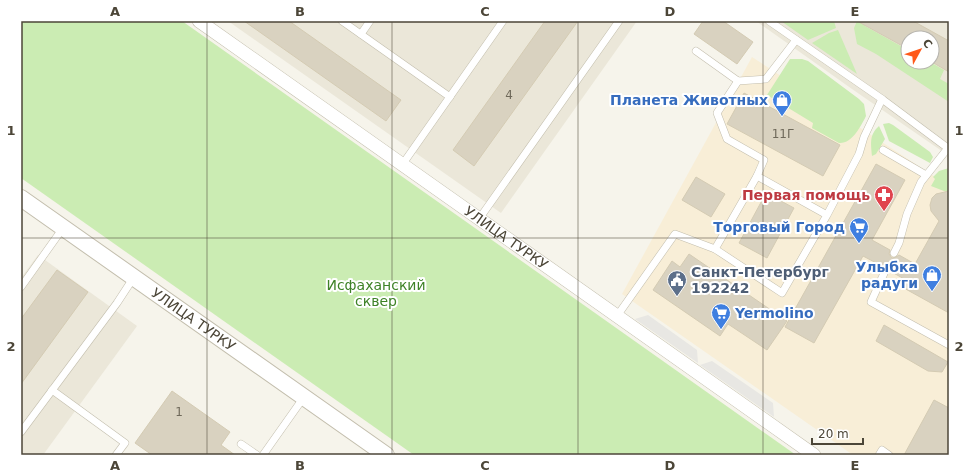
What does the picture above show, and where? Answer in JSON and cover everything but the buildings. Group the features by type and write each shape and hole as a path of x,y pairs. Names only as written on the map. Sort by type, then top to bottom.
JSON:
{"street":[{"name":"УЛИЦА ТУРКУ","path":"199,21 814,455"},
{"name":"УЛИЦА ТУРКУ","path":"21,198 386,455"}],"lane":[{"path":"342,21 450,97"},
{"path":"361,34 370,21"},
{"path":"402,164 503,21"},
{"path":"479,219 619,21"},
{"path":"769,21 882,98 949,149 921,182 907,214 899,243 894,253"},
{"path":"696,51 738,81 766,79 796,40"},
{"path":"715,249 757,176 764,160 727,139 717,113 738,81"},
{"path":"617,316 675,234 715,249 782,293 827,215 859,154 864,137 882,98"},
{"path":"883,150 926,175"},
{"path":"757,176 827,215"},
{"path":"21,287 63,227"},
{"path":"886,269 871,302 949,344"},
{"path":"21,432 117,303 134,277"},
{"path":"52,390 125,443 116,455"},
{"path":"263,455 304,397"},
{"path":"241,444 257,455"},
{"path":"879,455 882,450 889,455"}],"shaded area":[{"path":"228,21 637,21 501,213"},
{"path":"756,21 949,21 949,156 852,89"},
{"path":"752,57 949,186 949,455 853,455 622,294"},
{"path":"38,255 137,326 43,455 21,455 21,278"},
{"path":"648,315 697,350 698,363 635,319"},
{"path":"712,361 773,403 774,417 700,365"}],"green space":[{"name":"Исфаханский сквер","path":"21,21 182,21 796,455 414,455 21,178"},
{"path":"781,21 834,21 836,28 808,40"},
{"path":"857,21 867,21 865,26 900,46 900,70 857,44 854,28"},
{"path":"838,30 857,74 812,43 829,33"},
{"path":"790,59 802,59 808,61 864,104 866,116 856,134 848,141 839,143 812,128 813,123 767,95"},
{"path":"940,68 944,70 940,79 949,84 949,102 900,70 940,70"},
{"path":"889,123 930,152 933,157 930,163 889,141 883,124"},
{"path":"879,126 885,139 876,154 872,156 872,136"},
{"path":"949,168 949,193 931,186 935,179 933,177 939,171"}],"place":[{"name":"Планета Животных","path":"782,117"},
{"name":"Первая помощь","path":"884,212"},
{"name":"Торговый Город","path":"859,244"},
{"name":"Улыбка радуги","path":"932,292"},
{"name":"Санкт-Петербург 192242","path":"677,297"},
{"name":"Yermolino","path":"721,330"}]}
